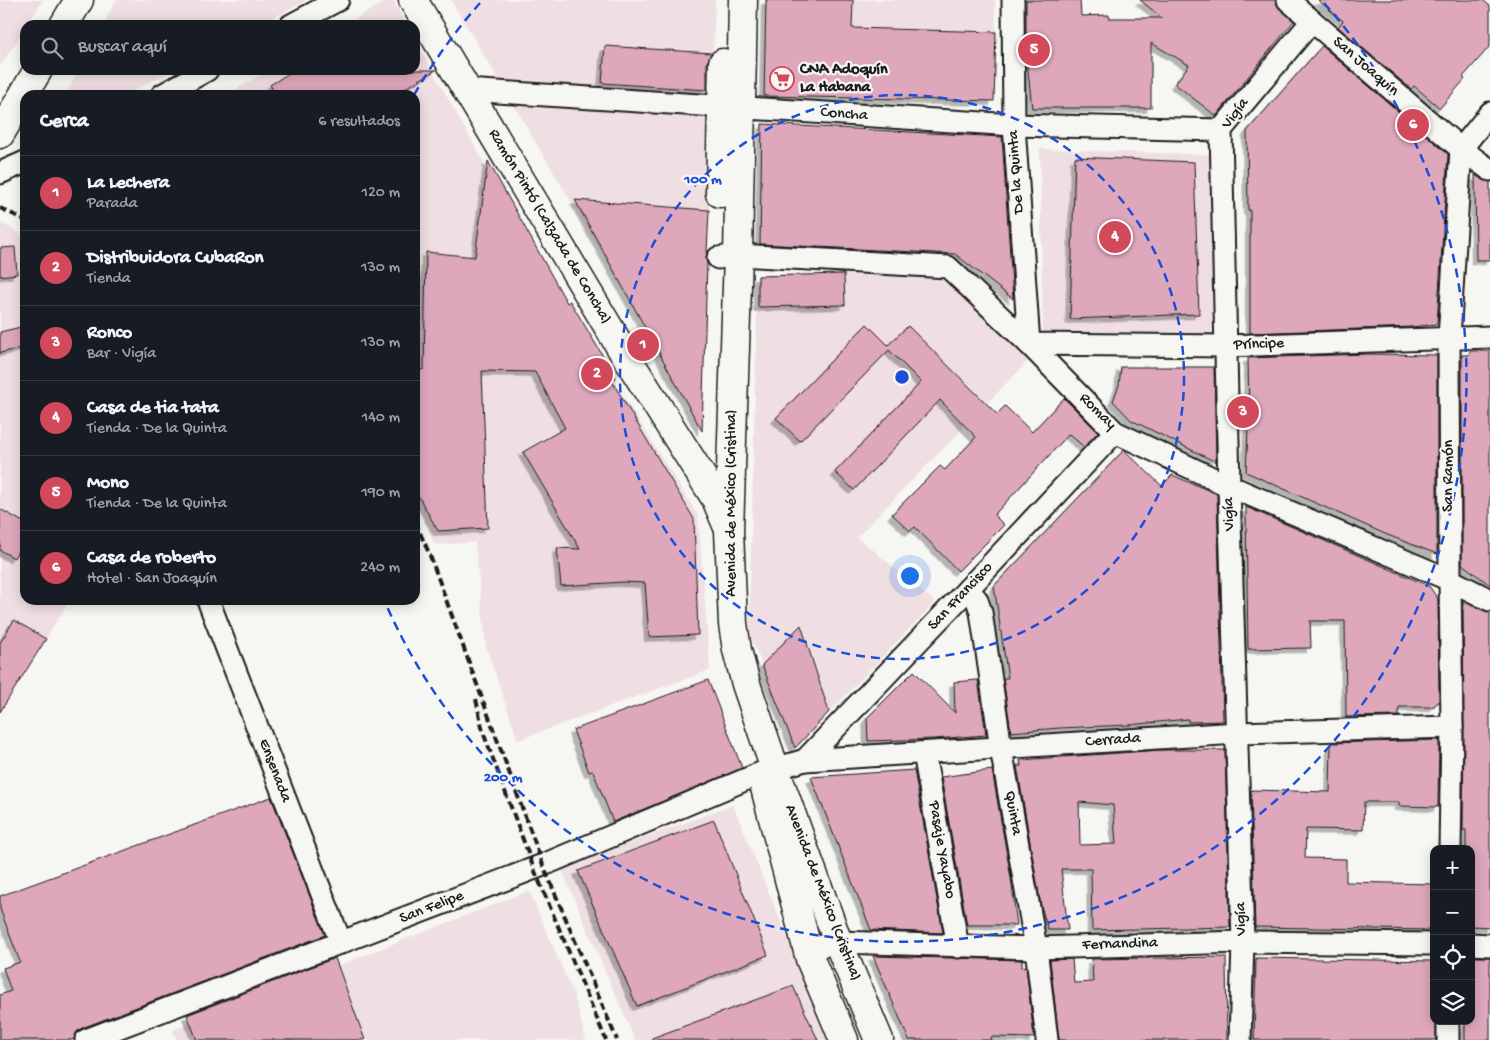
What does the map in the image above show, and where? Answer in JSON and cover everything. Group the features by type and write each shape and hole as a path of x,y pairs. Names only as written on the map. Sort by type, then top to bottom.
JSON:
{"main road":[{"path":"67,20 79,0"},
{"name":"Ramón Pintó (Calzada de Concha)","path":"413,0 624,353 716,499 729,532"},
{"name":"Avenida de México (Cristina)","path":"726,0 731,107 728,257 729,532 733,624 737,650 768,771 807,950 844,1040"},
{"name":"Avenida de México (Cristina)","path":"731,107 743,0"},
{"path":"0,134 20,103"},
{"name":"Avenida de México (Cristina)","path":"728,257 716,499 719,628 724,654 768,771 879,1040"}],"street":[{"path":"300,20 338,0"},
{"name":"De la Quinta","path":"1013,0 1014,125 1029,344"},
{"name":"San Joaquín","path":"1288,0 1461,149 1490,170"},
{"name":"Vigía","path":"1240,1040 1243,942 1229,486 1221,130 1312,20"},
{"path":"171,90 198,75"},
{"name":"Concha","path":"466,90 1014,125 1221,130"},
{"path":"1461,149 1490,113"},
{"name":"San Ramón","path":"1450,845 1452,727 1449,338 1461,149"},
{"path":"0,172 20,164"},
{"name":"Romay","path":"728,257 948,267 1029,344 1115,432 1229,486 1450,580 1490,600"},
{"name":"Príncipe","path":"1029,344 1227,346 1490,337"},
{"name":"San Francisco","path":"805,760 1115,432"},
{"name":"Quinta","path":"968,589 977,600 981,612 1001,748 1036,948 1048,1040"},
{"name":"Ensenada","path":"210,605 341,943"},
{"name":"Cerrada","path":"768,771 805,760 1238,733 1452,727"},
{"name":"Pasaje Yayabo","path":"924,753 958,947"},
{"name":"San Felipe","path":"86,1040 543,865 768,771"},
{"name":"Fernandina","path":"807,950 838,942 1036,948 1243,942 1430,944"},
{"path":"1475,944 1490,945"},
{"path":"1448,1025 1448,1040"}],"shaded area":[{"path":"0,0 43,0 30,20 20,20 20,36 0,67"},
{"path":"116,0 307,0 269,20 106,20"},
{"path":"388,0 393,0 404,20 354,20"},
{"path":"451,0 715,0 702,431 633,305"},
{"path":"766,0 995,0 994,101 764,96"},
{"path":"420,48 529,244 698,516 710,670 518,740 486,646 475,542 435,545 420,514 420,90 235,90 260,75 420,75"},
{"path":"76,75 163,75 135,90 68,90"},
{"path":"1040,149 1214,155 1212,337 1043,337"},
{"path":"0,222 20,234 20,605 67,605 0,712"},
{"path":"844,273 948,275 1030,359 857,537 935,602 795,748 749,632 758,275"},
{"path":"733,805 829,1040 635,1040 561,868"},
{"path":"529,891 573,993 586,1040 177,1040 173,1030"}],"building":[{"path":"766,0 853,0 852,28 996,32 994,101 764,96"},
{"path":"1026,0 1080,0 1081,16 1109,15 1109,18 1162,18 1140,0 1276,0 1280,9 1294,21 1216,116 1175,84 1189,65 1151,43 1151,108 1032,108 1026,53"},
{"path":"1318,0 1483,0 1490,6 1490,46 1463,77 1465,79 1440,108 1414,86 1411,89 1338,27 1343,21"},
{"path":"605,46 711,53 707,63 707,90 602,83"},
{"path":"1322,46 1448,154 1436,324 1412,327 1250,333 1250,210 1248,210 1247,131"},
{"path":"420,70 436,70 402,90 273,90 270,85 286,75 420,75"},
{"path":"762,124 1002,137 1013,299 955,254 760,244"},
{"path":"1075,157 1194,162 1199,314 1070,319"},
{"path":"488,161 567,303 570,301 616,378 612,381 694,519 698,635 649,637 645,583 623,582 561,586 557,548 580,549 523,452 565,428 535,372 482,371 488,528 438,531 420,499 420,370 424,369 426,252 475,257"},
{"path":"1475,175 1490,182 1490,260 1476,260"},
{"path":"575,200 709,210 702,431"},
{"path":"15,247 17,274 0,276 0,248"},
{"path":"844,274 845,305 758,307 758,276"},
{"path":"867,324 888,345 908,326 997,414 1005,406 1032,432 1064,398 1098,432 1084,447 1069,434 994,515 1004,525 958,571 915,527 910,531 892,514 940,466 945,470 976,437 940,400 854,490 835,472 921,382 889,350 800,441 776,418"},
{"path":"20,327 20,348 0,353 0,332"},
{"path":"1470,351 1490,351 1490,585 1462,564 1462,355 1469,355"},
{"path":"1367,354 1437,355 1437,554 1385,534 1246,472 1249,411 1248,358"},
{"path":"1121,367 1214,367 1216,462 1131,420 1113,401 1119,385"},
{"path":"1124,450 1162,486 1172,475 1217,494 1223,721 1188,722 1188,719 1129,725 1011,732 1003,678 1008,678 994,586"},
{"path":"1246,507 1429,586 1438,599 1439,702 1432,707 1399,707 1399,716 1346,717 1345,621 1310,621 1311,648 1248,649"},
{"path":"0,509 20,520 20,548 14,558 0,550"},
{"path":"1463,602 1490,613 1490,927 1475,926 1475,845 1466,845 1466,830 1463,830"},
{"path":"14,620 46,639 0,712 0,643"},
{"path":"801,625 829,712 795,748 762,665"},
{"path":"914,671 955,713 954,682 978,680 986,735 868,741 867,718"},
{"path":"708,680 742,768 613,822 593,771 589,772 573,730"},
{"path":"1439,740 1438,807 1399,806 1399,802 1364,802 1363,830 1306,829 1305,858 1346,859 1346,882 1430,884 1430,930 1255,927 1251,790 1330,792 1331,743"},
{"path":"1161,750 1225,750 1230,927 1092,930 1091,869 1061,869 1068,930 1048,930 1041,906 1017,766 1021,766 1020,760","holes":["1079,802 1113,805 1116,844 1080,845"]},
{"path":"914,770 943,933 871,930 811,777"},
{"path":"992,770 1011,878 1017,925 967,925 941,777"},
{"path":"271,797 325,935 82,1028 77,1032 74,1039 71,1040 0,1040 0,995 11,991 3,968 20,962 0,909 0,896"},
{"path":"714,820 768,955 637,1006 578,871"},
{"path":"873,956 1022,960 1022,967 1026,966 1034,1038 991,1037 992,1040 909,1040"},
{"path":"1226,957 1227,1040 1059,1040 1050,960 1072,959 1074,983 1093,982 1092,959"},
{"path":"1475,957 1490,957 1490,1040 1465,1040 1465,1025 1475,1025"},
{"path":"335,958 365,1040 197,1040 187,1015"},
{"path":"1256,958 1430,961 1430,1025 1436,1025 1436,1040 1254,1040"},
{"path":"793,986 818,1040 652,1040 652,1038"}],"railway":[{"path":"0,208 20,218"},
{"path":"420,533 429,553 543,865 617,1040"},
{"path":"476,699 483,732 534,869 606,1040"}],"place":[{"name":"Mono","path":"1034,50"},
{"name":"CNA Adoquín La Habana","path":"782,79"},
{"name":"Casa de roberto","path":"1413,125"},
{"name":"Casa de tia tata","path":"1115,237"},
{"name":"La Lechera","path":"643,345"},
{"name":"Distribuidora CubaRon","path":"597,374"},
{"name":"Ronco","path":"1243,412"}]}
